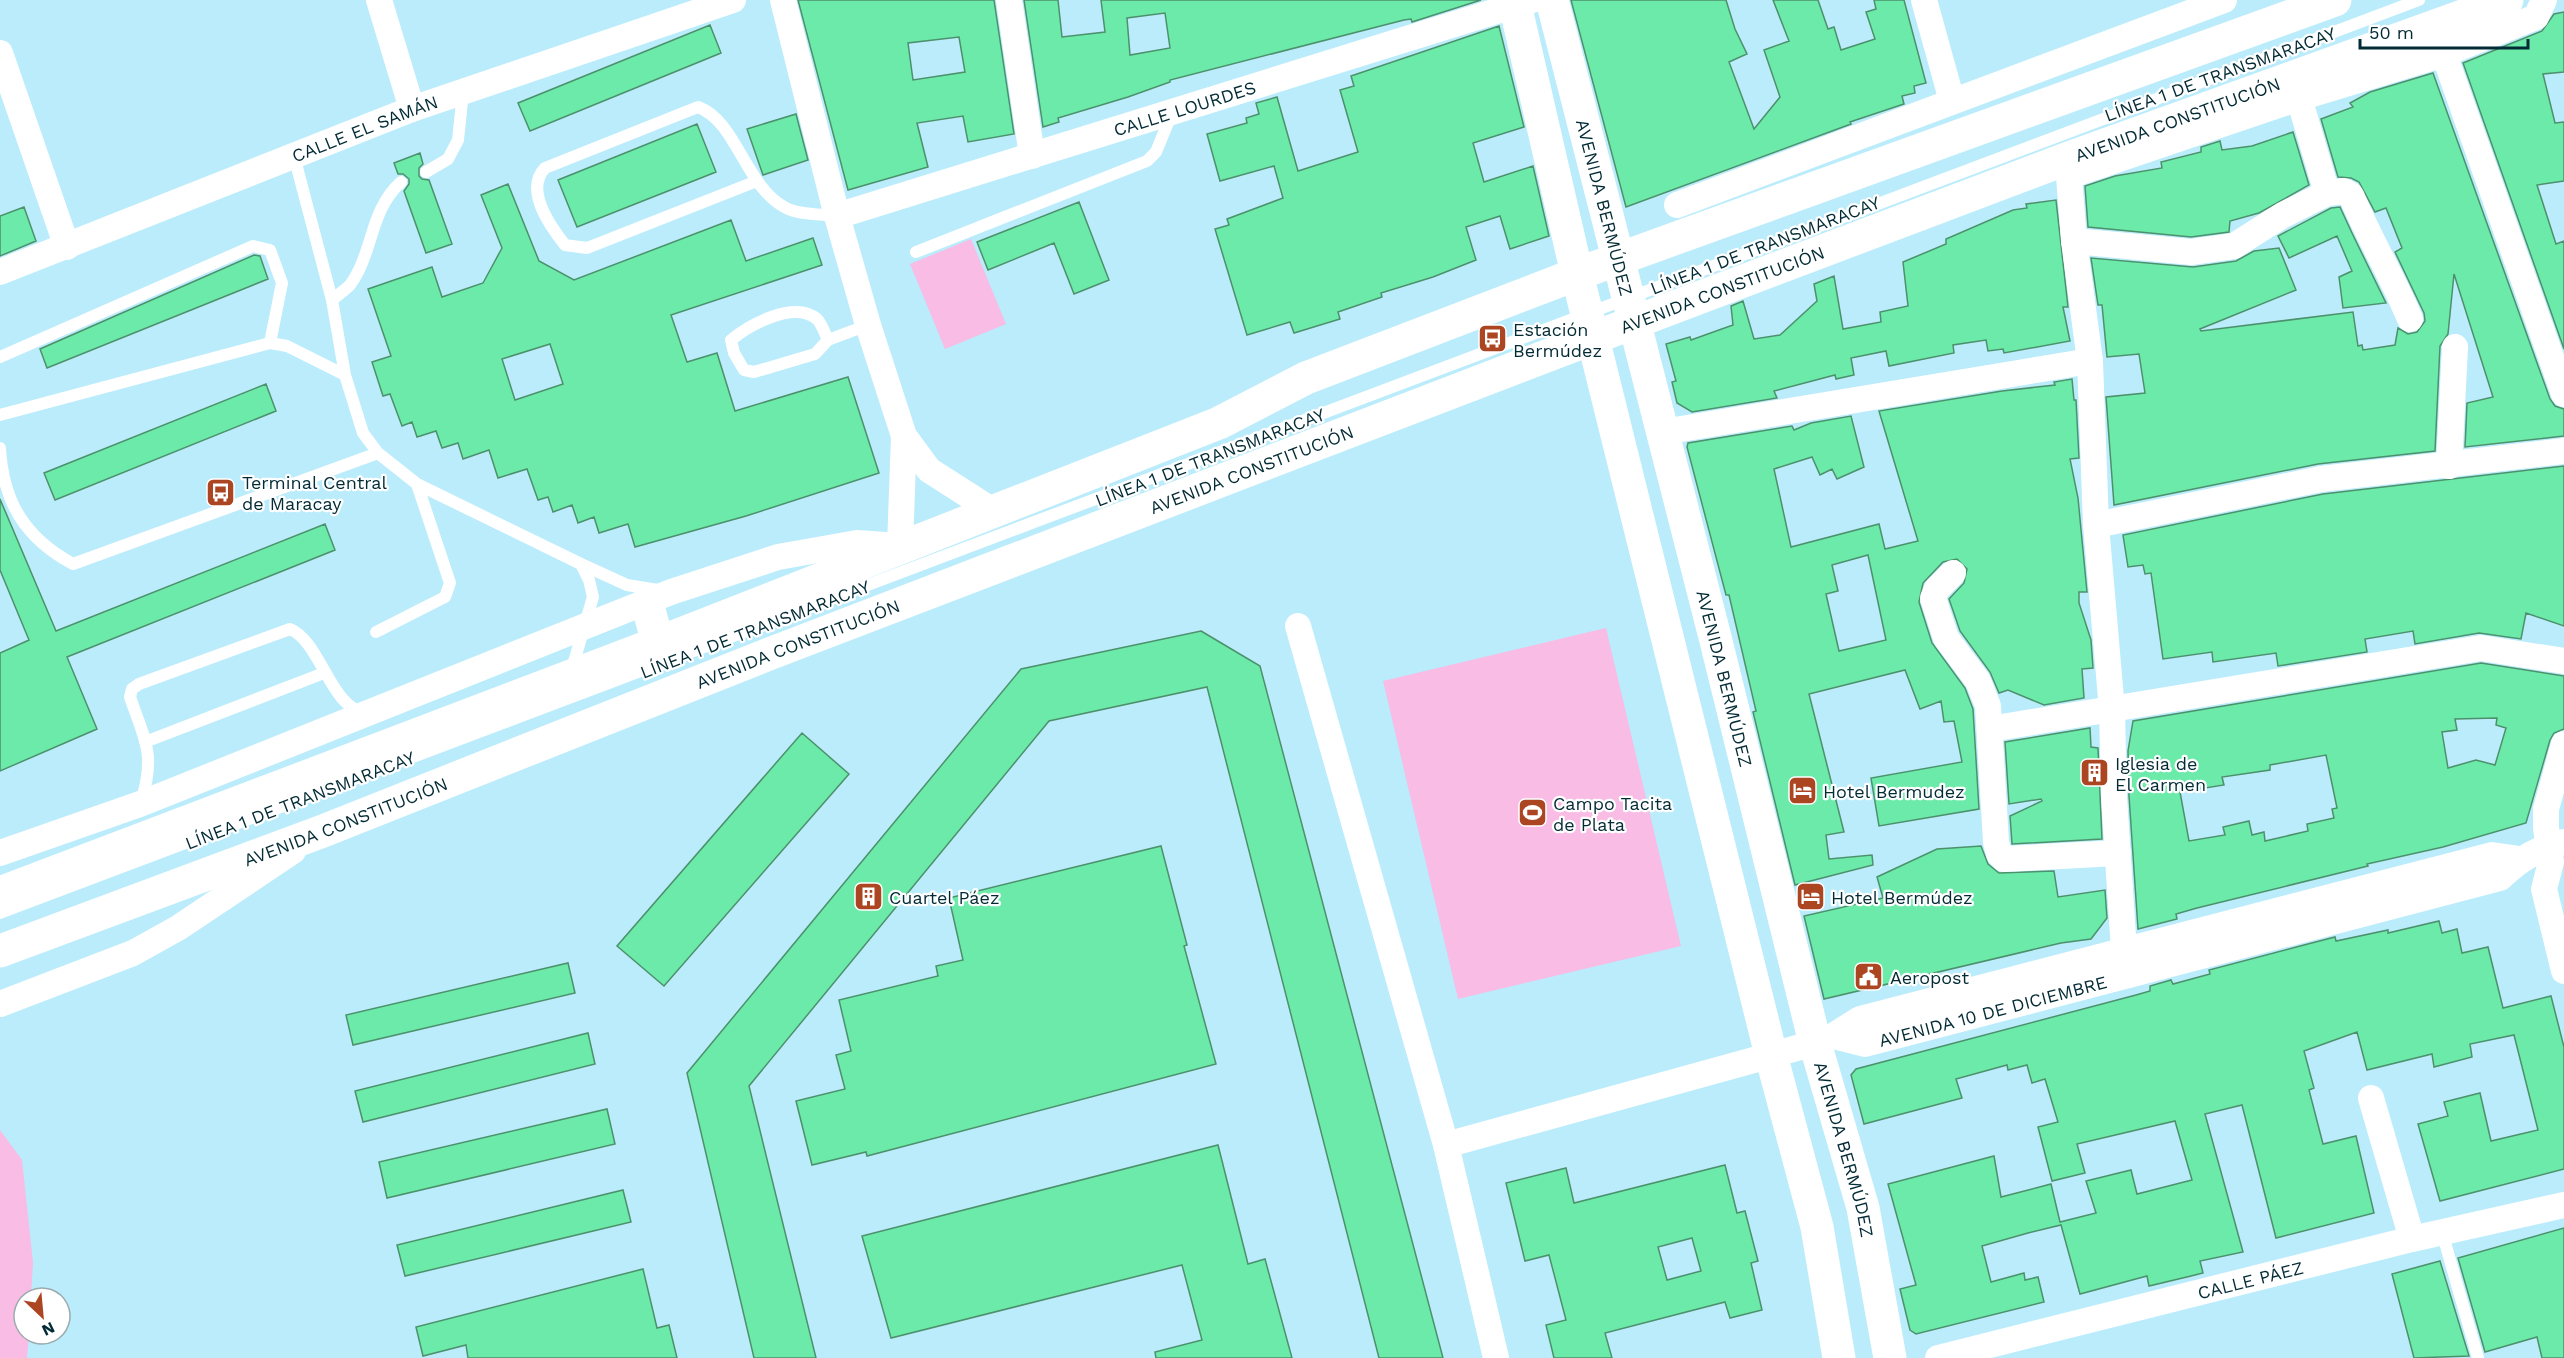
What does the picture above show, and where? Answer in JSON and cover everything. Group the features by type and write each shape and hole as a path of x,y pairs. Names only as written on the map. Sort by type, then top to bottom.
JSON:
{"street":[{"path":"379,0 412,109"},
{"name":"CALLE EL SAMÁN","path":"0,272 412,109 733,0"},
{"path":"783,0 837,216 868,325 904,436 929,470 993,511"},
{"path":"1009,0 1032,156"},
{"name":"AVENIDA BERMÚDEZ","path":"1552,0 1617,259 1824,1040 1863,1208 1890,1358"},
{"path":"1924,0 1952,101"},
{"path":"1677,205 2223,0"},
{"path":"0,893 658,643 900,546 1219,423 1306,378 1577,274 2335,0"},
{"name":"AVENIDA CONSTITUCIÓN","path":"0,951 323,831 1135,512 1632,309 2066,159 2507,0"},
{"path":"2126,963 2118,853 2112,710 2096,525 2090,361 2068,176 2299,98 2444,54 2536,17 2544,0"},
{"path":"1520,2 1577,274 1771,1055 1817,1227 1839,1358"},
{"name":"CALLE LOURDES","path":"837,216 1520,2"},
{"path":"0,53 67,247"},
{"path":"2444,54 2564,394"},
{"path":"2299,98 2327,193"},
{"path":"2074,241 2191,252 2234,246 2274,220 2327,193 2344,191 2351,195 2410,319"},
{"path":"2449,466 2455,347"},
{"path":"1663,432 2090,361"},
{"path":"900,546 904,436"},
{"path":"2096,525 2321,479 2564,451"},
{"path":"0,853 140,804 586,626 778,556 857,543 900,546"},
{"path":"1953,573 1937,589 1933,598 1946,638 1978,681 1988,706 1996,842 1999,854 2004,859 2118,853"},
{"path":"658,643 659,598"},
{"path":"1298,626 1446,1145 1496,1358"},
{"path":"1990,729 2481,648 2564,661"},
{"path":"2564,744 2546,809 2557,856 2544,889 2564,971"},
{"path":"0,1004 133,953 178,928 323,831"},
{"name":"AVENIDA 10 DE DICIEMBRE","path":"1824,1040 1865,1044 2126,963 2500,878 2520,859 2557,856"},
{"path":"1446,1145 1824,1040"},
{"path":"2371,1098 2412,1239"},
{"name":"CALLE PÁEZ","path":"1938,1358 2412,1239 2564,1205"}],"lane":[{"name":"LÍNEA 1 DE TRANSMARACAY","path":"1632,309 2419,0"},
{"path":"426,172 448,159 458,140 463,92"},
{"path":"757,181 587,248 565,245 547,222 538,192 539,174 545,168 698,107 706,110 719,122 765,192 787,209 837,216"},
{"path":"916,252 1147,161 1156,152 1173,112"},
{"path":"294,156 332,300 345,375 363,433 378,453 417,484 581,564 659,598"},
{"path":"332,300 349,286 363,261 386,196 401,182"},
{"path":"0,357 253,246 270,250 282,283 270,343"},
{"path":"828,340 817,320 801,313 786,313 743,330 731,340 734,353 744,370 754,372 815,354 828,340 868,325"},
{"name":"LÍNEA 1 DE TRANSMARACAY","path":"0,913 856,591 1590,325"},
{"path":"0,415 270,343 287,346 345,375"},
{"path":"0,448 1,464 17,517 48,550 73,564 378,453"},
{"path":"376,632 445,597 450,583 417,484"},
{"path":"570,676 593,597 589,580 581,564"},
{"path":"140,804 148,779 150,757 130,697 132,689 139,684 290,629 307,640 324,673 357,711 369,713"},
{"path":"145,742 324,673"},
{"path":"2442,1232 2478,1358"}],"shaded area":[{"path":"971,239 1006,324 945,349 910,264"},
{"name":"Campo Tacita de Plata","path":"1606,628 1681,946 1458,999 1383,681"},
{"path":"0,1130 22,1160 33,1262 32,1286 12,1286 12,1346 28,1346 27,1358 0,1358"}],"building":[{"path":"798,0 994,0 1014,134 968,142 963,116 917,123 928,167 848,190","holes":["959,37 965,72 913,80 908,43"]},
{"path":"1024,0 1058,0 1062,37 1105,32 1101,0 1481,0 1412,22 1411,19 1404,20 1170,80 1170,82 1128,97 1058,118 1059,122 1043,127","holes":["1165,13 1170,48 1130,55 1127,18"]},
{"path":"1571,0 1726,0 1735,29 1747,54 1729,62 1754,129 1780,97 1764,50 1789,41 1773,0 1818,0 1828,29 1834,27 1841,50 1875,39 1866,12 1876,9 1874,0 1904,0 1926,83 1914,86 1915,93 1902,96 1904,104 1850,122 1851,124 1626,207"},
{"path":"2564,12 2564,72 2543,74 2555,123 2564,122 2564,181 2537,185 2556,244 2564,241 2564,349 2463,63 2542,31 2554,14"},
{"path":"710,25 721,53 530,131 518,103"},
{"path":"1499,26 1524,127 1473,143 1484,182 1533,166 1549,236 1510,249 1500,216 1466,227 1476,260 1433,277 1381,293 1382,297 1338,312 1340,319 1294,333 1290,322 1247,335 1215,229 1229,225 1227,219 1283,198 1274,166 1220,181 1207,134 1247,123 1246,118 1259,114 1256,103 1277,97 1298,171 1358,152 1340,90 1354,86 1351,76"},
{"path":"2433,73 2550,399 2555,406 2564,409 2564,436 2465,447 2467,403 2493,397 2454,274 2448,334 2440,346 2435,451 2318,464 2114,505 2106,397 2145,393 2139,354 2107,357 2102,305 2098,305 2091,258 2193,267 2236,261 2254,251 2279,248 2296,290 2200,329 2201,331 2353,312 2358,346 2362,345 2363,350 2395,345 2398,328 2408,334 2417,332 2425,321 2424,313 2395,252 2402,248 2386,208 2375,212 2359,182 2351,178 2338,177 2321,119 2353,107 2350,103 2370,92"},
{"path":"796,114 808,160 763,175 747,129"},
{"path":"697,124 716,172 577,227 558,180"},
{"path":"2293,132 2309,185 2259,213 2230,221 2229,232 2191,237 2088,227 2085,186 2115,176 2162,168 2161,162 2201,152 2201,147 2220,141 2222,150 2252,146"},
{"path":"420,153 423,164 419,168 419,176 429,180 452,244 426,253 404,191 409,184 409,179 403,174 398,174 394,163"},
{"path":"508,184 539,261 574,280 731,220 746,261 813,238 822,265 671,315 687,362 717,353 735,411 848,377 879,473 746,516 635,547 628,524 599,533 594,517 578,523 572,505 553,512 548,497 538,500 527,469 498,478 489,450 463,459 458,443 442,448 436,431 417,437 412,422 402,426 390,394 383,396 372,362 391,356 368,289 432,267 442,297 483,283 502,248 481,195","holes":["550,344 563,384 515,400 502,359"]},
{"path":"2056,200 2068,307 2063,307 2070,341 2004,353 2003,349 1988,351 1986,340 1953,345 1954,353 1889,366 1886,351 1851,358 1854,375 1836,379 1835,375 1774,391 1777,398 1692,412 1677,403 1672,382 1676,381 1666,344 1690,337 1691,340 1733,325 1731,306 1743,301 1754,339 1780,335 1817,301 1814,284 1834,276 1843,329 1881,322 1880,312 1908,306 1903,262 1946,244 1946,239 2013,210 2027,208 2026,204"},
{"path":"1079,202 1109,280 1074,294 1054,243 988,270 977,242"},
{"path":"24,207 36,241 0,256 0,216"},
{"path":"2340,207 2386,303 2343,308 2339,277 2352,271 2337,236 2289,258 2278,236 2331,208"},
{"path":"254,255 260,256 268,279 47,368 40,349"},
{"path":"2072,379 2074,400 2076,400 2079,458 2070,459 2078,498 2087,592 2079,592 2079,603 2091,640 2093,668 2082,669 2084,698 2044,705 2008,690 1999,693 1990,672 1960,631 1949,599 1964,583 1967,569 1957,559 1943,562 1923,583 1919,602 1932,643 1965,688 1973,709 1979,809 1879,826 1871,778 1962,762 1954,721 1944,722 1941,701 1920,709 1905,670 1809,694 1844,832 1826,835 1829,859 1872,855 1873,865 1795,885 1753,712 1756,711 1729,595 1726,595 1687,447 1688,443 1792,426 1794,430 1811,423 1851,416 1864,467 1837,479 1832,469 1820,475 1812,457 1774,469 1791,547 1879,524 1885,549 1918,541 1879,411 2002,391 2055,385 2054,382","holes":["1868,555 1886,640 1839,651 1826,594 1838,591 1832,565"]},
{"path":"266,384 276,411 55,500 44,473"},
{"path":"2564,466 2564,626 2526,613 2521,639 2479,633 2415,644 2413,631 2365,639 2367,652 2278,666 2276,653 2213,662 2212,652 2163,659 2151,573 2145,574 2143,565 2128,567 2123,535 2323,494"},
{"path":"0,499 56,631 325,524 335,550 67,657 97,729 0,771 0,653 29,640 0,570"},
{"name":"Cuartel Páez","path":"1201,631 1260,666 1443,1358 1379,1358 1207,687 1049,721 749,1086 816,1358 754,1358 687,1073 1021,669"},
{"path":"2481,663 2564,676 2564,729 2554,733 2550,740 2526,823 2443,847 2197,908 2176,914 2177,919 2138,929 2129,796 2128,751 2133,721","holes":["2497,718 2496,725 2506,728 2495,765 2476,760 2448,768 2442,732 2457,730 2455,719","2326,755 2337,808 2332,809 2334,818 2307,824 2308,831 2265,841 2264,832 2252,835 2249,821 2223,827 2225,835 2189,841 2180,792 2224,785 2222,777 2270,770 2270,765"]},
{"path":"2090,728 2091,747 2098,748 2102,839 2012,844 2010,816 2042,801 2041,799 2009,804 2005,742"},
{"path":"802,733 849,774 664,986 617,946"},
{"path":"1161,846 1187,945 1184,946 1216,1064 867,1156 866,1152 812,1165 796,1101 845,1089 836,1055 851,1051 839,1000 938,976 936,966 963,960 949,898"},
{"path":"1981,846 1988,864 1999,873 2054,871 2058,897 2105,890 2107,918 2091,939 2061,943 1824,999 1804,916 1883,898 1877,877 1937,849"},
{"path":"2439,921 2442,933 2457,929 2462,953 2488,947 2503,1008 2551,996 2564,1047 2564,1169 2440,1201 2418,1124 2448,1116 2444,1102 2480,1093 2491,1141 2538,1130 2514,1035 2470,1044 2472,1057 2434,1067 2432,1054 2367,1070 2357,1032 2304,1051 2314,1088 2309,1090 2323,1144 2356,1136 2374,1213 2276,1238 2242,1105 2205,1114 2243,1252 2200,1261 2203,1273 2149,1286 2147,1276 2080,1294 2061,1225 1982,1246 1991,1282 2024,1273 2025,1280 2038,1277 2044,1302 1916,1334 1910,1330 1900,1289 1916,1285 1888,1184 1994,1156 2001,1197 2051,1184 2060,1222 2096,1213 2086,1181 2131,1170 2137,1194 2192,1180 2175,1121 2077,1144 2085,1173 2052,1181 2038,1127 2058,1122 2045,1079 2032,1083 2027,1065 2008,1070 2007,1065 1956,1079 1962,1098 1864,1124 1851,1075 1856,1069 2136,995 2150,991 2150,986 2171,980 2173,984 2210,974 2209,970 2335,937 2336,941 2388,930 2388,933"},
{"path":"568,963 575,993 353,1045 346,1015"},
{"path":"588,1033 595,1064 363,1122 355,1091"},
{"path":"607,1109 615,1144 387,1198 379,1162"},
{"path":"1218,1145 1248,1264 1265,1259 1292,1358 1156,1358 1155,1352 1202,1340 1182,1265 891,1338 862,1236"},
{"path":"1725,1165 1737,1213 1745,1211 1758,1261 1751,1263 1762,1310 1730,1318 1725,1302 1605,1333 1612,1358 1554,1358 1546,1325 1566,1320 1549,1255 1525,1261 1506,1183 1566,1168 1574,1203","holes":["1692,1238 1701,1271 1667,1280 1658,1247"]},
{"path":"623,1190 631,1222 405,1276 397,1245"},
{"path":"2564,1228 2564,1358 2542,1358 2537,1337 2485,1352 2458,1258"},
{"path":"2440,1261 2469,1356 2414,1358 2392,1274"},
{"path":"643,1269 657,1328 669,1325 677,1358 468,1358 466,1345 423,1356 416,1327"}],"place":[{"name":"Estación Bermúdez","path":"1492,339"},
{"name":"Terminal Central de Maracay","path":"221,492"},
{"name":"Iglesia de El Carmen","path":"2094,773"},
{"name":"Hotel Bermudez","path":"1802,791"},
{"name":"Campo Tacita de Plata","path":"1532,813"},
{"name":"Cuartel Páez","path":"868,897"},
{"name":"Hotel Bermúdez","path":"1810,897"},
{"name":"Aeropost","path":"1869,977"}]}
